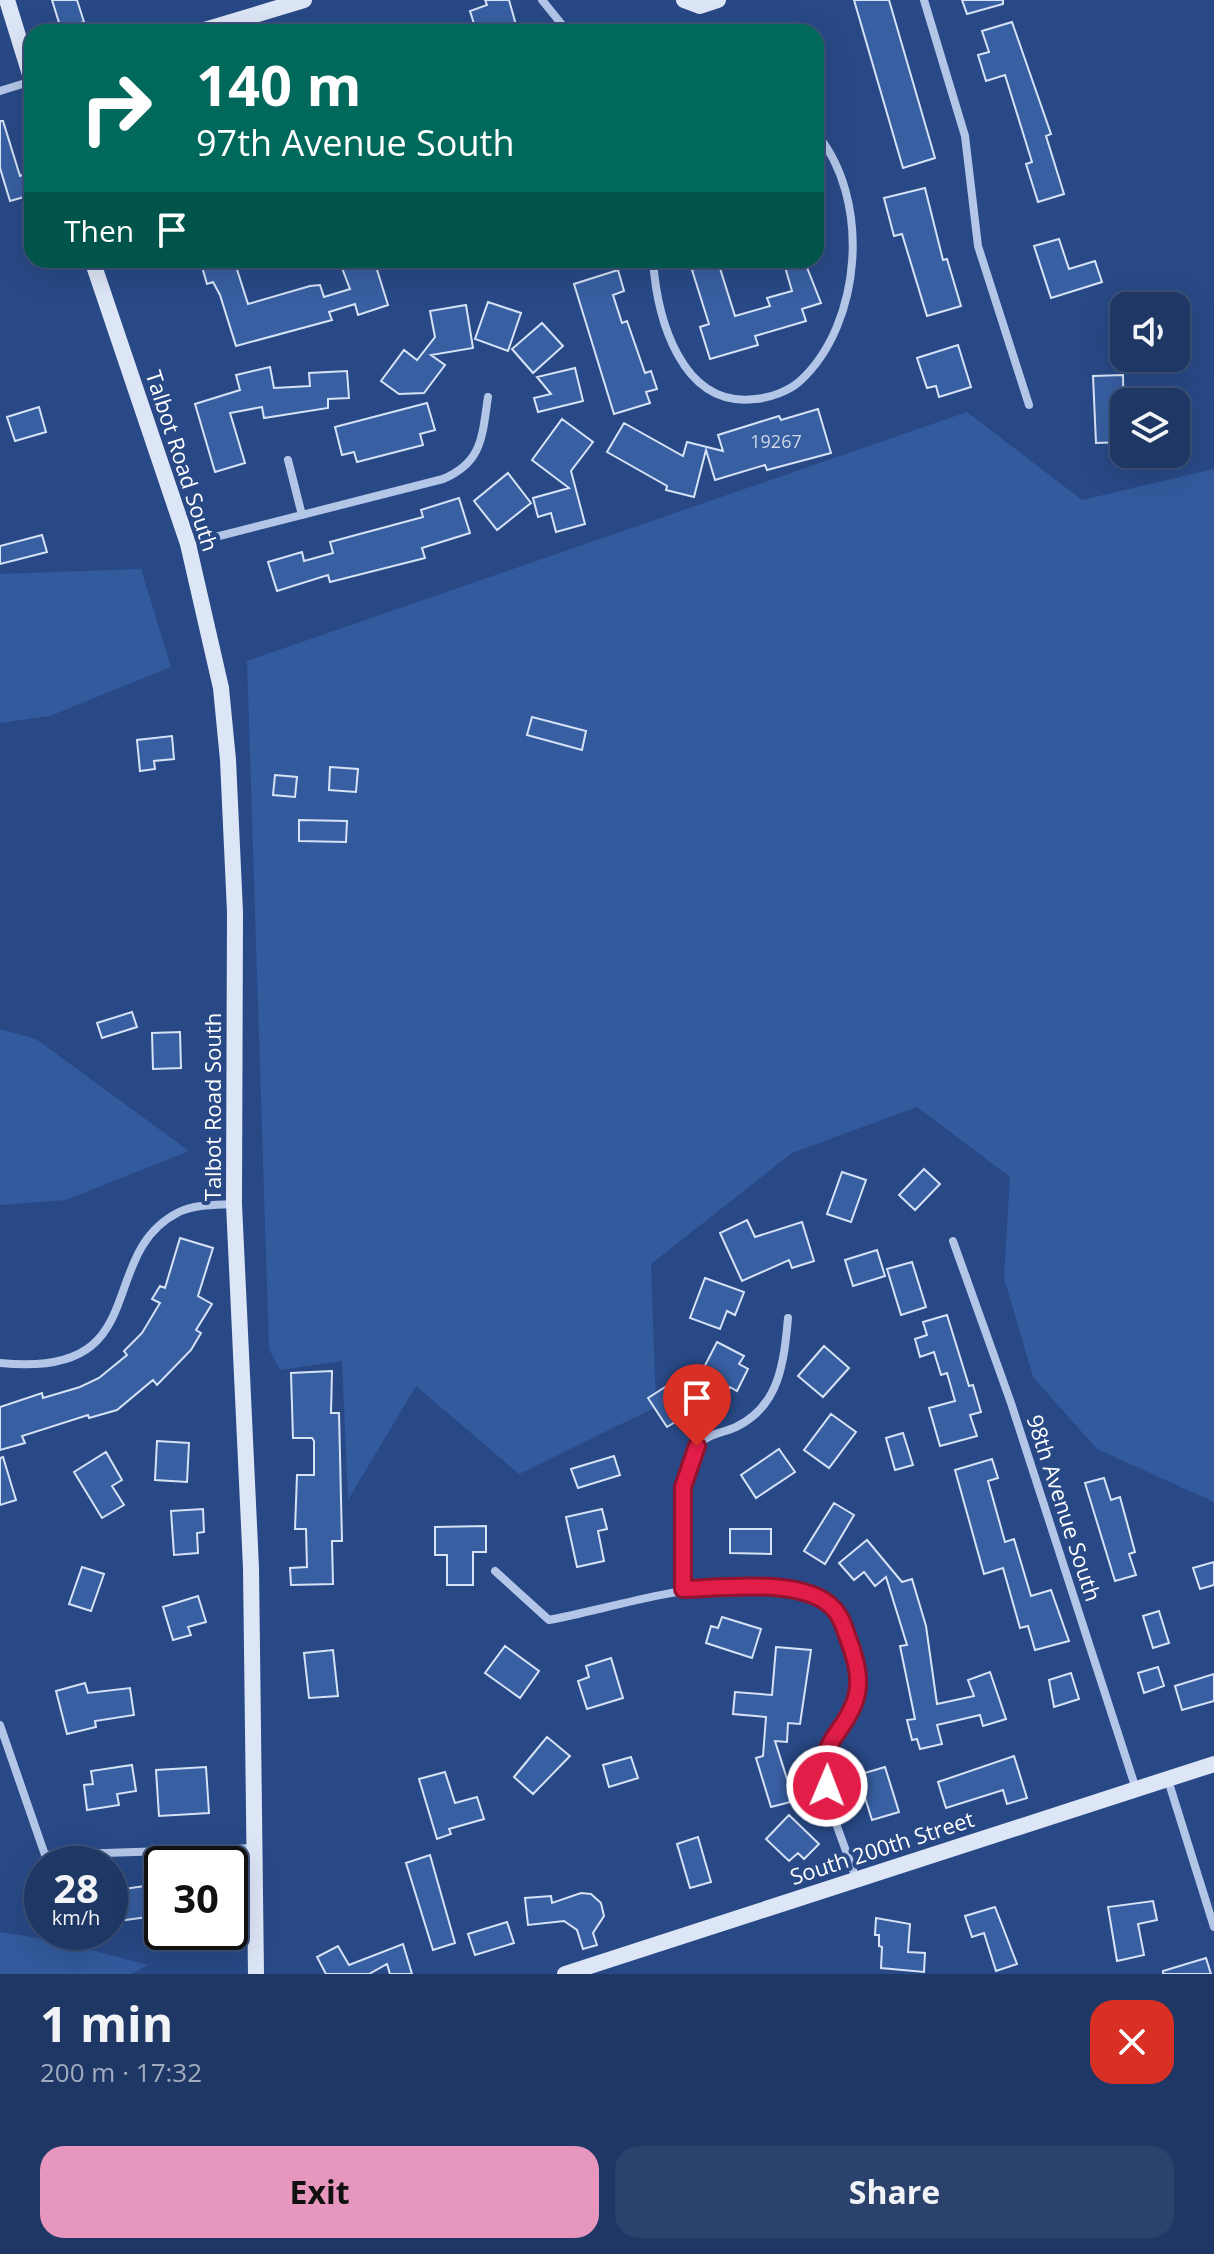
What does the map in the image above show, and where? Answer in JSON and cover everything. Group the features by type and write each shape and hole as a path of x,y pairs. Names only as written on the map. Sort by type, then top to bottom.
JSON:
{"street":[{"path":"7,0 24,55"},
{"path":"241,24 304,0"},
{"path":"542,0 562,24"},
{"path":"684,0 700,6 718,0"},
{"path":"924,0 965,136 978,246 1029,405"},
{"path":"0,91 24,84"},
{"path":"655,268 675,354 687,373 723,397 743,401 768,398 799,382 833,334 851,273 852,228 844,189 824,143"},
{"name":"Talbot Road South","path":"95,268 188,544 221,688 228,760 235,912 234,1204 251,1568 256,1974"},
{"path":"188,544 461,471 475,458 488,397"},
{"path":"288,460 302,515"},
{"path":"0,1363 62,1362 86,1352 118,1308 152,1233 181,1211 234,1204"},
{"name":"98th Avenue South","path":"953,1241 1011,1403 1136,1789"},
{"path":"683,1589 683,1487 688,1466 697,1446 714,1434 752,1419 772,1395 783,1369 788,1318"},
{"path":"495,1571 549,1620 683,1589 796,1590 832,1606 840,1618 855,1658 858,1680 855,1702 827,1747 823,1761 827,1786 856,1879"},
{"path":"0,1725 45,1855 256,1848"},
{"name":"South 200th Street","path":"565,1974 1214,1764"},
{"path":"1167,1779 1214,1927"}],"shaded area":[{"path":"967,412 1082,500 1214,469 1214,1502 1097,1449 1033,1377 1004,1278 1010,1177 917,1107 792,1153 651,1264 656,1407 519,1474 416,1386 348,1500 342,1361 280,1370 269,1349 247,661"},
{"path":"141,569 171,667 50,716 0,723 0,574"},
{"path":"0,1029 36,1039 189,1151 66,1200 0,1205"},
{"path":"0,1932 24,1936 24,1950 91,1950 148,1965 131,1974 0,1974"}],"building":[{"path":"52,0 77,0 84,22 59,24"},
{"path":"485,0 509,0 516,24 474,24 470,11 487,5"},
{"path":"854,0 889,0 935,158 903,168"},
{"path":"962,0 1003,0 1003,4 967,14"},
{"path":"1012,22 1051,134 1046,136 1064,194 1038,202 1026,164 1032,162 1005,75 986,81 978,55 989,52 982,31"},
{"path":"0,121 3,121 20,176 24,174 24,197 10,201 0,168"},
{"path":"925,188 943,260 947,259 961,306 927,316 902,234 894,236 884,198"},
{"path":"1059,239 1069,269 1095,261 1102,282 1051,298 1034,246"},
{"path":"202,268 237,268 248,304 320,285 324,297 350,289 342,268 376,268 388,305 358,315 355,304 329,312 332,320 236,346 220,295 213,282 207,284"},
{"path":"720,268 735,316 770,306 767,298 792,291 785,268 807,268 821,303 802,309 806,321 755,336 758,345 710,359 700,327 709,324 692,270"},
{"path":"618,270 624,291 613,295 622,323 627,321 645,373 651,371 657,389 646,392 650,403 614,414 574,284"},
{"path":"488,302 521,313 508,351 475,339"},
{"path":"466,305 473,348 431,355 445,365 424,393 399,394 381,381 404,350 417,360 435,337 430,311"},
{"path":"542,323 563,346 533,373 512,349"},
{"path":"958,345 971,387 939,397 936,386 927,388 917,358"},
{"path":"270,367 274,388 310,386 309,373 347,371 349,398 328,399 328,408 264,418 262,407 230,413 245,463 215,472 195,404 240,390 236,375"},
{"path":"575,368 583,401 538,412 534,398 551,394 537,377"},
{"path":"1123,375 1123,388 1110,388 1110,442 1096,443 1093,376"},
{"path":"427,403 435,430 420,434 423,445 357,462 354,452 342,455 335,427"},
{"path":"39,407 46,432 15,441 7,417"},
{"path":"818,409 831,453 767,470 765,465 715,480 706,450 694,497 666,490 667,486 607,452 624,423 683,456 687,442 723,451 718,435 779,416 781,420"},
{"path":"562,419 593,442 571,471 585,524 556,532 551,513 538,517 533,498 569,488 532,460"},
{"path":"508,473 531,503 497,530 474,501"},
{"path":"459,498 470,533 422,548 425,558 330,582 328,575 277,591 268,562 302,552 304,561 333,553 330,542 423,517 421,510"},
{"path":"42,535 47,552 0,564 0,546"},
{"path":"532,717 586,731 582,750 527,735"},
{"path":"172,736 174,759 154,761 155,769 140,771 137,740"},
{"path":"330,767 358,769 356,792 329,790"},
{"path":"275,775 297,777 295,797 273,795"},
{"path":"299,820 347,821 346,842 299,841"},
{"path":"132,1012 137,1027 102,1038 97,1023"},
{"path":"180,1032 181,1068 153,1069 152,1033"},
{"path":"924,1169 940,1184 915,1210 899,1195"},
{"path":"842,1172 866,1180 851,1222 827,1214"},
{"path":"747,1220 755,1237 802,1222 814,1261 792,1268 789,1260 742,1281 720,1233"},
{"path":"180,1238 213,1248 198,1296 212,1304 196,1330 201,1333 191,1350 157,1385 153,1380 117,1410 89,1418 88,1415 22,1436 25,1443 0,1450 0,1407 42,1393 43,1398 80,1387 99,1378 127,1355 124,1351 142,1333 160,1303 152,1299 160,1286 165,1288"},
{"path":"877,1250 885,1276 853,1286 845,1260"},
{"path":"912,1262 926,1307 901,1315 887,1269"},
{"path":"705,1278 744,1292 735,1315 727,1311 720,1329 690,1318"},
{"path":"947,1315 969,1386 973,1385 981,1412 970,1415 977,1436 940,1446 929,1408 955,1401 947,1373 941,1375 934,1352 920,1357 915,1339 927,1335 923,1322"},
{"path":"717,1342 744,1356 739,1364 748,1369 737,1391 730,1387 726,1394 698,1379"},
{"path":"824,1346 849,1368 823,1397 798,1376"},
{"path":"332,1371 331,1413 339,1413 342,1541 332,1541 333,1584 291,1585 290,1568 307,1567 306,1529 295,1529 297,1475 314,1475 314,1441 312,1438 293,1438 291,1373"},
{"path":"684,1375 703,1405 667,1427 648,1398"},
{"path":"831,1414 856,1432 829,1468 804,1450"},
{"path":"903,1433 913,1465 895,1470 886,1438"},
{"path":"157,1441 189,1443 187,1482 155,1480"},
{"path":"779,1449 795,1472 756,1498 741,1475"},
{"path":"106,1452 122,1480 112,1486 124,1505 102,1518 74,1472"},
{"path":"614,1456 620,1475 578,1488 571,1469"},
{"path":"3,1457 16,1500 0,1505 0,1458"},
{"path":"992,1459 998,1478 988,1481 1005,1542 1014,1539 1031,1596 1051,1590 1069,1641 1035,1650 1028,1626 1020,1628 1003,1568 984,1574 955,1470"},
{"path":"1104,1478 1111,1500 1120,1497 1135,1552 1129,1554 1136,1575 1115,1581 1085,1483"},
{"path":"834,1503 854,1515 825,1564 804,1551"},
{"path":"203,1509 204,1532 197,1533 198,1553 174,1555 171,1511"},
{"path":"602,1509 607,1529 598,1531 604,1561 577,1567 566,1517"},
{"path":"486,1526 486,1552 473,1552 473,1585 447,1585 447,1555 435,1555 435,1527"},
{"path":"730,1529 771,1529 771,1554 730,1553"},
{"path":"867,1540 902,1582 912,1579 926,1626 937,1704 974,1696 968,1680 990,1672 1006,1719 983,1726 980,1715 937,1725 942,1744 920,1749 917,1739 912,1740 907,1720 915,1719 900,1646 907,1645 886,1577 875,1586 864,1572 854,1580 839,1563"},
{"path":"1214,1562 1214,1585 1200,1589 1193,1568"},
{"path":"82,1567 104,1574 91,1611 69,1604"},
{"path":"198,1596 206,1622 188,1627 191,1635 173,1640 163,1607"},
{"path":"1159,1611 1169,1643 1153,1648 1143,1616"},
{"path":"722,1617 761,1629 752,1658 706,1643 711,1626 718,1628"},
{"path":"505,1646 539,1671 520,1698 485,1673"},
{"path":"776,1647 811,1650 800,1724 788,1723 787,1742 775,1741 794,1801 771,1807 756,1758 763,1756 766,1717 733,1714 735,1692 772,1695"},
{"path":"333,1650 338,1696 309,1698 304,1653"},
{"path":"611,1658 623,1698 587,1709 578,1681 589,1677 586,1666"},
{"path":"1158,1667 1164,1686 1144,1693 1138,1673"},
{"path":"1071,1673 1079,1699 1054,1707 1049,1680"},
{"path":"1214,1674 1214,1701 1182,1710 1175,1686"},
{"path":"85,1683 88,1693 130,1688 134,1715 95,1721 96,1727 67,1734 56,1691"},
{"path":"547,1737 570,1756 533,1794 514,1777"},
{"path":"1014,1756 1027,1798 1007,1804 1003,1790 946,1808 938,1782"},
{"path":"631,1757 638,1778 609,1787 603,1765"},
{"path":"132,1765 136,1791 117,1794 119,1805 87,1810 84,1785 93,1784 91,1771"},
{"path":"206,1767 209,1813 159,1816 156,1770"},
{"path":"885,1767 899,1812 872,1820 858,1775"},
{"path":"445,1772 455,1803 477,1797 484,1819 449,1829 451,1834 437,1839 419,1779"},
{"path":"789,1815 819,1844 804,1859 798,1853 789,1861 766,1839"},
{"path":"698,1837 711,1882 690,1888 677,1844"},
{"path":"430,1855 455,1943 433,1950 406,1863"},
{"path":"144,1886 144,1918 128,1920 128,1888"},
{"path":"581,1893 591,1894 601,1903 604,1916 593,1933 597,1945 583,1949 577,1930 564,1921 528,1925 525,1898 551,1896 552,1903"},
{"path":"1153,1901 1157,1920 1138,1924 1144,1955 1117,1961 1108,1907"},
{"path":"995,1907 1017,1964 996,1971 984,1933 972,1937 965,1916"},
{"path":"876,1918 910,1924 908,1952 925,1953 924,1972 881,1968 882,1947 879,1946 879,1935 875,1935"},
{"path":"507,1922 514,1943 475,1955 468,1934"},
{"path":"403,1944 412,1974 390,1974 387,1964 369,1974 326,1974 317,1957 338,1946 349,1965"},
{"path":"1206,1958 1211,1974 1163,1974 1163,1971"}],"route":[{"path":"697,1446 683,1487 683,1589 746,1587 796,1590 832,1606 840,1618 855,1658 858,1680 855,1702 827,1747 823,1761 827,1786"}]}
